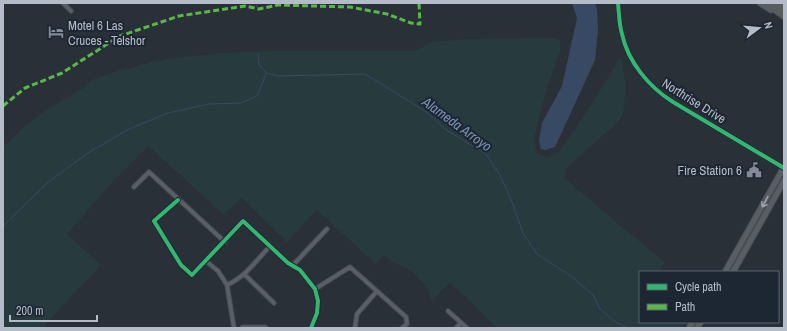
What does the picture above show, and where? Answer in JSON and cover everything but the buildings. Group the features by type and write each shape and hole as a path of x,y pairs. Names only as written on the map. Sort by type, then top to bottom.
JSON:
{"highway":[{"path":"766,3 784,16"},
{"path":"773,3 784,9"}],"main road":[{"path":"760,3 784,16"},
{"path":"726,271 784,167"},
{"path":"734,271 784,181"},
{"path":"243,328 265,328"}],"street":[{"path":"63,3 71,11"},
{"name":"Northrise Drive","path":"618,3 620,26 626,48 636,66 648,82 673,102 784,167"},
{"path":"134,187 149,172 225,242"},
{"path":"178,200 154,221 181,265 192,275 225,242 243,221 288,263 300,270 315,289 318,301 317,313 311,328"},
{"path":"293,266 327,229"},
{"path":"227,285 236,281 244,274 270,246"},
{"path":"206,261 218,271 227,285 234,328"},
{"path":"315,289 350,267 406,316 407,324 402,328"},
{"path":"244,274 274,303"},
{"path":"355,328 357,314 377,291"},
{"path":"448,311 467,328"},
{"path":"456,328 461,323"}],"green space":[{"path":"554,38 560,40 560,51 546,91 534,139 537,153 547,158 559,152 620,58 622,61 626,87 623,115 615,125 566,168 564,178 665,263 659,271 639,271 639,323 685,323 682,328 497,328 450,282 432,301 426,286 412,271 383,255 376,264 317,210 287,242 242,198 223,214 148,146 111,183 67,234 101,265 42,328 3,328 3,147 24,127 50,108 83,88 92,80 118,71 166,59 221,53 266,51 415,51 432,42 467,39"}],"water":[{"path":"572,3 595,3 597,10 598,31 595,60 555,147 545,150 541,149 539,141 542,123 562,86 577,18"}],"waterway":[{"name":"Alameda Arroyo","path":"257,3 257,8"},
{"name":"Alameda Arroyo","path":"258,54 259,64 266,73 278,76 364,74 428,113 445,129 486,154 500,175 512,202 523,233 537,254 571,276 594,296 599,308 614,321 627,328"},
{"path":"3,226 47,183 88,153 127,130 168,113 209,104 241,103 257,96 266,74"}],"marked path":[{"path":"3,106 25,88 62,73 120,36 179,16 245,6 259,9 278,5 350,7 387,14 411,23 420,24 419,3"}],"cycle path":[{"path":"618,3 620,26 629,54 634,64 656,89 673,102 784,168"},
{"path":"178,200 154,221 181,265 192,275 243,221 288,263 300,270 315,289 318,301 317,313 311,328"}],"place":[{"name":"Motel 6 Las Cruces - Telshor","path":"56,32"},
{"name":"Fire Station 6","path":"754,170"}]}
